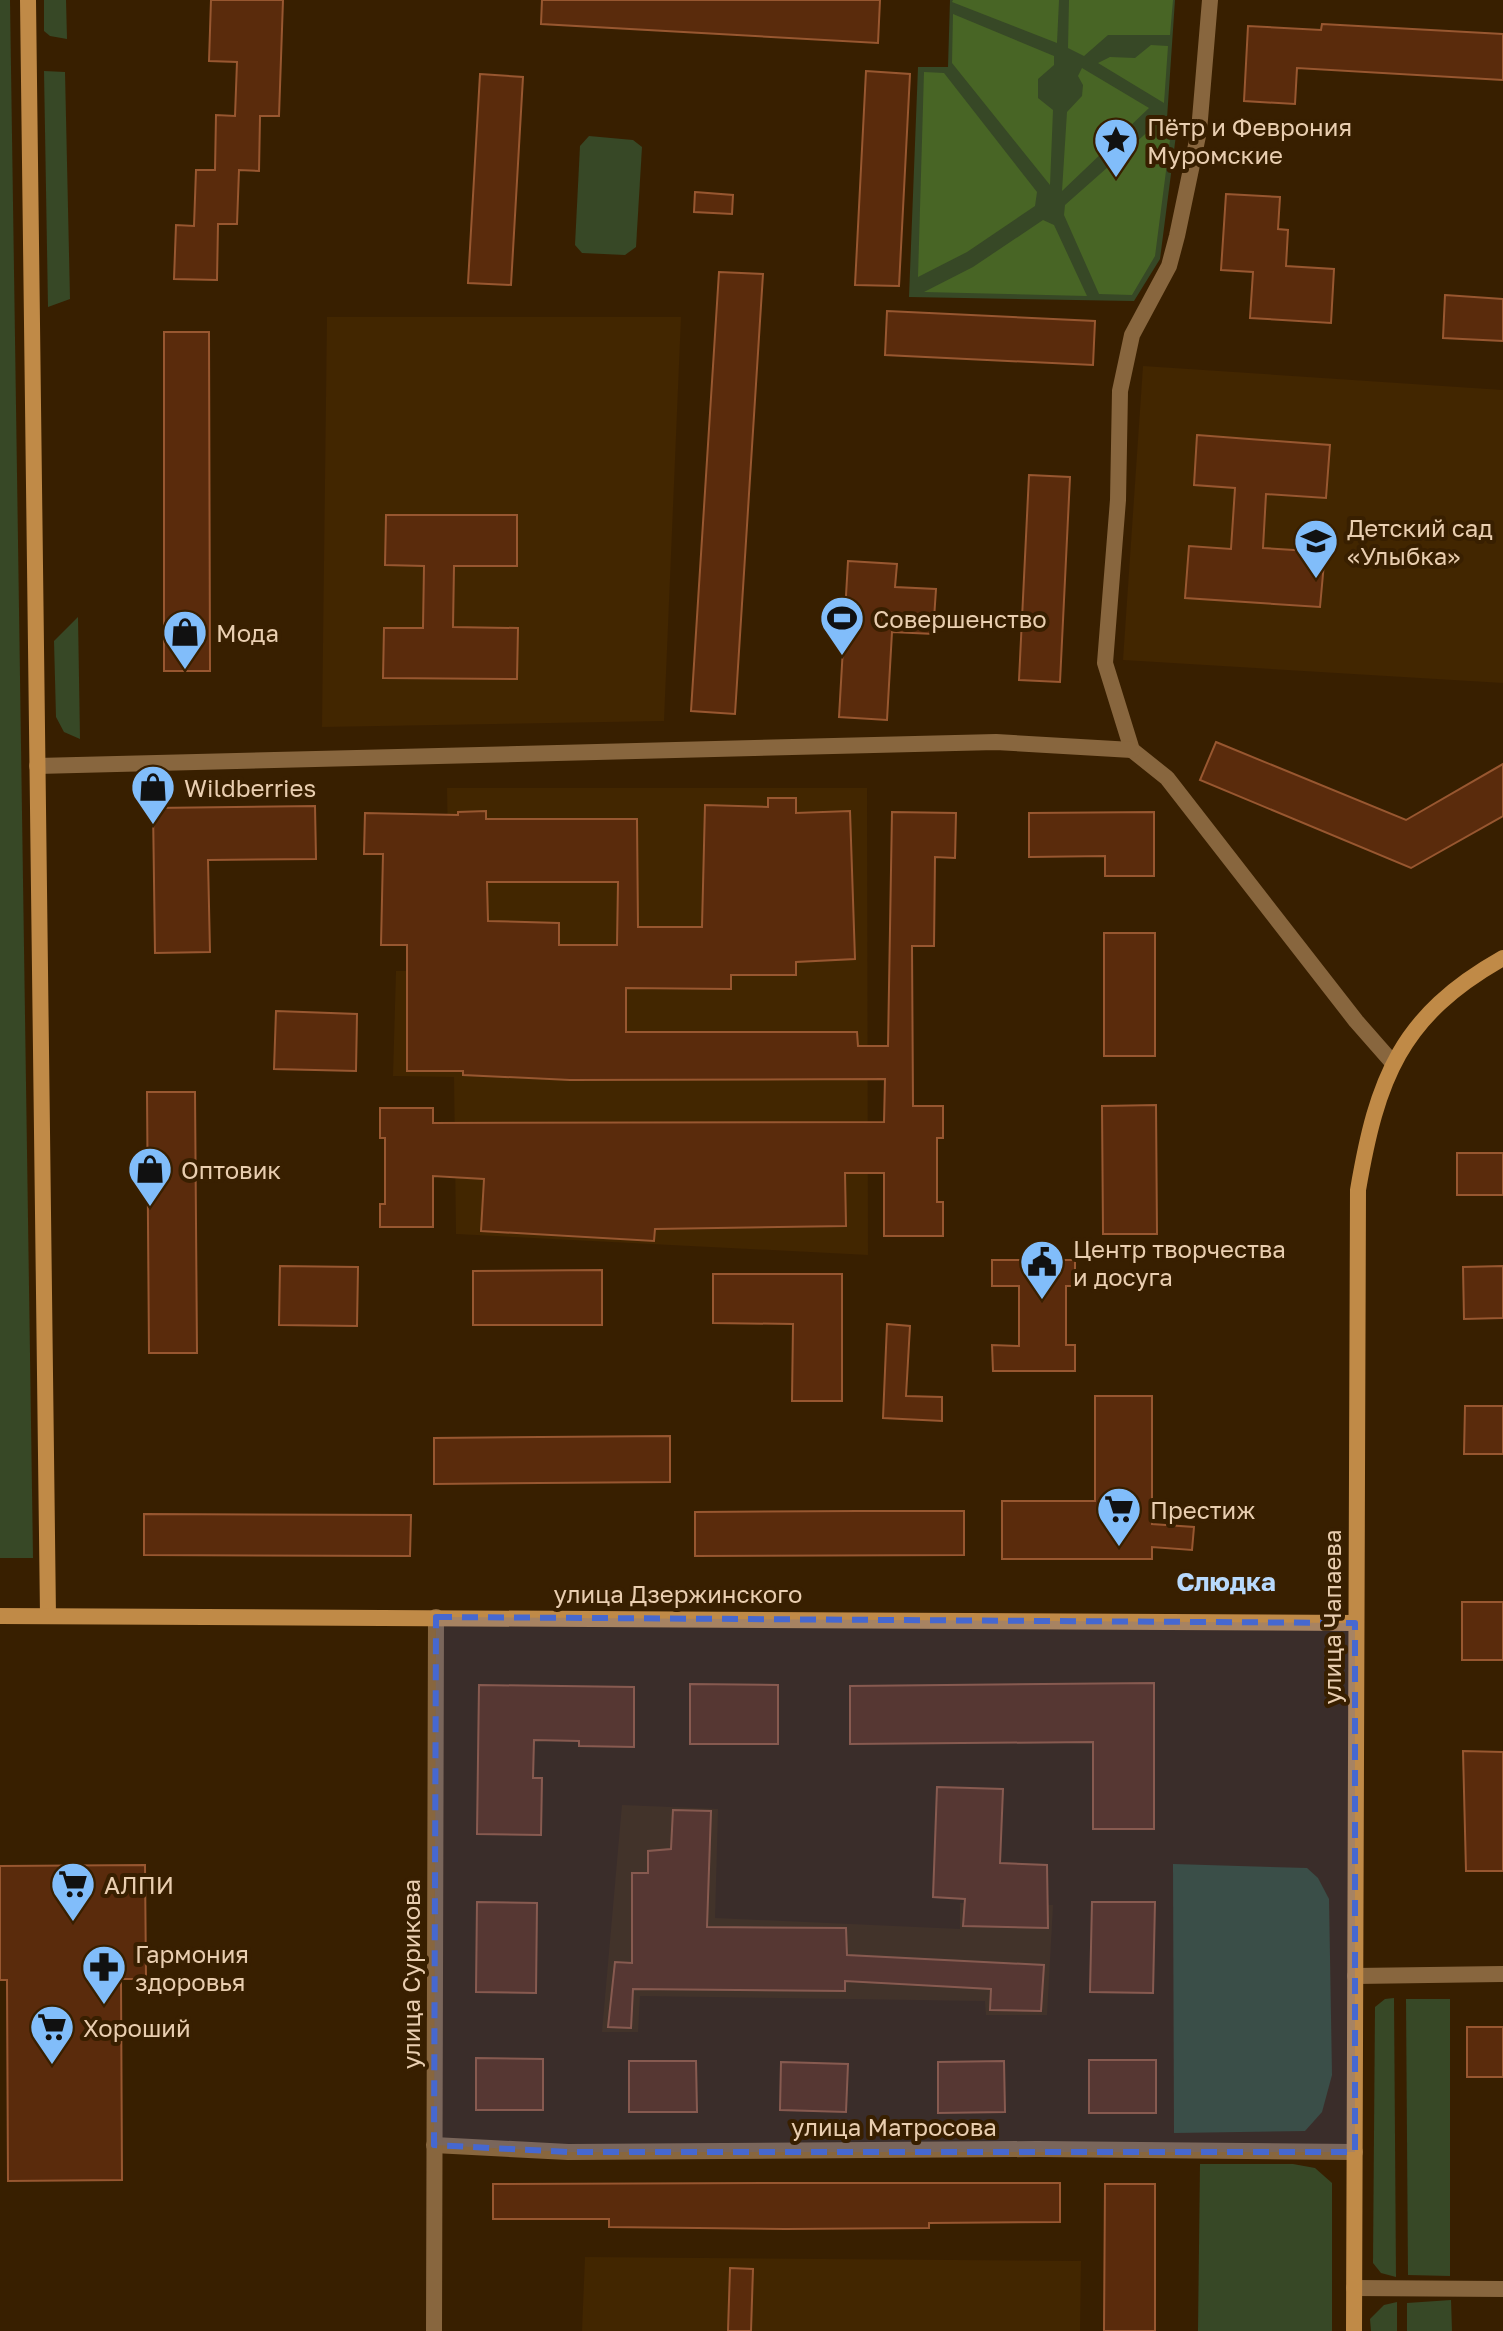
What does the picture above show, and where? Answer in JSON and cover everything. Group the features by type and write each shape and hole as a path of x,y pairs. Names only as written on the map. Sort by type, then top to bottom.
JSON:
{"main road":[{"path":"28,0 48,1616"},
{"name":"улица Чапаева","path":"1354,2331 1358,1190 1369,1128 1392,1062 1422,1021 1445,998 1503,958"},
{"name":"улица Дзержинского","path":"0,1616 1355,1623"}],"street":[{"path":"1210,0 1199,131 1177,236 1169,266 1132,335 1120,391 1118,500 1105,663 1132,750 1167,778 1356,1021 1392,1062"},
{"path":"37,766 996,742 1132,750"},
{"name":"улица Сурикова","path":"434,2331 436,1617"},
{"path":"1355,1976 1503,1974"},
{"name":"улица Матросова","path":"434,2145 568,2152 1073,2149 1355,2152"},
{"path":"1354,2288 1503,2289"}],"highlighted area":[{"path":"436,1617 1355,1623 1355,2152 568,2152 434,2145"}],"shaded area":[{"path":"327,317 681,317 664,721 322,727"},
{"name":"Детский сад «Улыбка»","path":"1143,366 1503,390 1503,683 1123,660"},
{"path":"447,788 867,788 868,1255 456,1234 454,1077 393,1076 396,971 450,971"},
{"path":"622,1805 718,1809 715,1918 960,1929 960,1903 1053,1905 1047,2015 986,2015 985,2001 640,1996 638,2032 602,2032"},
{"path":"585,2257 1081,2261 1080,2331 582,2331"}],"green space":[{"path":"0,0 10,0 33,1558 0,1558"},
{"path":"44,0 66,0 67,39 50,36 44,31"},
{"path":"950,0 1175,0 1166,133 1176,135 1160,259 1134,301 909,297 918,67 948,67"},
{"path":"1059,0 1057,43 952,2"},
{"path":"1069,0 1173,0 1170,35 1108,35 1084,56 1068,48"},
{"path":"953,14 1054,56 1054,65 1038,79 1038,98 1053,110 1050,185 952,63"},
{"path":"1151,45 1168,46 1164,103 1098,63 1110,57 1135,58"},
{"path":"1082,68 1149,108 1062,191 1067,112 1082,96 1083,85 1078,76"},
{"path":"44,71 65,72 70,299 48,307"},
{"path":"924,72 944,73 1037,192 1035,206 967,252 918,277"},
{"path":"1160,121 1159,137 1170,140 1155,256 1132,295 1099,294 1064,215 1065,205"},
{"path":"589,136 633,140 642,147 636,247 625,255 582,253 575,245 580,146"},
{"path":"1043,220 1054,225 1087,296 924,292 973,267"},
{"path":"78,617 80,739 64,732 56,717 54,641"},
{"path":"1173,1864 1307,1868 1318,1878 1329,1899 1332,2075 1322,2112 1305,2131 1174,2133"},
{"path":"1394,1998 1396,2277 1381,2273 1373,2263 1375,2007 1385,1999"},
{"path":"1406,1999 1450,1999 1450,2276 1408,2275"},
{"path":"1200,2164 1293,2164 1315,2168 1332,2183 1332,2331 1198,2331"},
{"path":"1451,2300 1452,2331 1407,2331 1407,2303"},
{"path":"1397,2302 1397,2331 1371,2331 1370,2319 1384,2305"}],"building":[{"path":"211,0 283,0 279,116 260,116 259,171 239,170 237,224 218,224 217,280 174,279 176,225 194,226 196,170 215,170 216,115 235,116 237,62 209,61"},
{"path":"542,0 880,0 878,43 541,24"},
{"path":"1322,24 1503,34 1503,80 1297,68 1295,104 1244,101 1248,26 1321,30"},
{"path":"866,71 910,74 899,286 855,285"},
{"path":"480,74 523,77 511,285 468,283"},
{"path":"695,192 733,195 732,214 694,212"},
{"path":"1226,194 1280,197 1278,229 1288,230 1286,266 1334,269 1331,323 1250,318 1253,272 1221,270"},
{"path":"719,272 763,274 735,714 691,711"},
{"path":"1445,295 1503,299 1503,341 1443,338"},
{"path":"887,311 1095,321 1093,365 885,355"},
{"path":"164,332 209,332 210,671 164,671"},
{"path":"1197,435 1330,445 1326,498 1266,494 1263,548 1325,552 1320,607 1185,598 1189,546 1231,549 1235,488 1194,485"},
{"path":"1029,475 1070,477 1060,682 1019,680"},
{"path":"386,515 517,515 517,566 454,566 453,627 518,628 517,679 383,678 384,628 423,628 424,566 385,565"},
{"path":"848,561 897,564 895,587 936,589 933,634 892,632 887,720 839,717"},
{"path":"1216,742 1406,820 1503,764 1503,816 1411,868 1200,780"},
{"path":"768,798 796,798 796,813 850,811 855,959 796,962 796,975 731,975 731,989 626,988 626,1032 857,1032 858,1046 888,1046 892,812 956,813 955,858 935,857 934,946 912,946 913,1106 943,1106 943,1138 937,1138 937,1202 943,1202 943,1236 884,1236 884,1173 845,1173 846,1226 655,1229 654,1241 481,1231 484,1179 433,1176 433,1227 380,1227 380,1204 385,1204 385,1138 380,1138 380,1108 433,1108 433,1123 884,1122 885,1079 570,1080 463,1075 463,1071 407,1071 407,945 381,945 383,854 364,854 365,813 458,815 458,812 486,811 486,819 637,819 638,927 702,927 705,805 768,807","holes":["487,882 618,882 617,945 559,945 559,923 488,921"]},
{"path":"315,806 316,859 208,860 210,952 155,953 153,808"},
{"path":"1154,812 1154,876 1105,876 1105,856 1029,857 1029,813"},
{"path":"1104,933 1155,933 1155,1056 1104,1056"},
{"path":"276,1011 357,1014 356,1071 274,1069"},
{"path":"147,1092 195,1092 197,1353 149,1353"},
{"path":"1156,1105 1157,1234 1103,1234 1102,1106"},
{"path":"1457,1153 1503,1153 1503,1195 1457,1195"},
{"name":"Центр творчества и досуга","path":"992,1260 1075,1260 1075,1286 1066,1286 1066,1345 1075,1345 1075,1371 993,1371 992,1345 1019,1346 1019,1286 992,1286"},
{"path":"280,1266 358,1267 357,1326 279,1325"},
{"path":"1503,1266 1503,1318 1464,1319 1463,1267"},
{"path":"602,1270 602,1325 473,1325 473,1271"},
{"path":"713,1274 842,1274 842,1401 792,1401 793,1324 713,1323"},
{"path":"887,1324 910,1326 906,1396 942,1397 942,1421 883,1418"},
{"path":"1095,1396 1152,1396 1152,1524 1194,1527 1192,1550 1152,1547 1152,1559 1002,1559 1002,1501 1095,1501"},
{"path":"1465,1406 1503,1406 1503,1454 1464,1454"},
{"path":"670,1436 670,1482 434,1484 434,1438"},
{"path":"964,1511 964,1555 695,1556 695,1512"},
{"path":"144,1514 411,1515 410,1556 144,1555"},
{"path":"1462,1602 1503,1602 1503,1660 1462,1660"},
{"path":"1154,1683 1154,1829 1093,1829 1093,1742 850,1744 850,1686"},
{"path":"690,1684 778,1685 778,1744 690,1744"},
{"path":"479,1685 634,1687 634,1747 579,1746 579,1741 534,1740 533,1778 542,1778 541,1835 477,1834"},
{"path":"1463,1751 1503,1752 1503,1871 1466,1871"},
{"path":"937,1787 1003,1789 1000,1863 1047,1865 1048,1928 963,1926 965,1899 933,1897"},
{"path":"673,1810 711,1811 707,1927 846,1928 847,1955 1044,1965 1041,2011 990,2010 991,1989 845,1981 845,1991 633,1989 631,2028 608,2027 615,1962 632,1963 632,1873 648,1873 648,1851 671,1849"},
{"path":"145,1865 146,1979 121,1979 122,2180 8,2181 7,1980 0,1980 0,1866"},
{"path":"477,1902 537,1903 536,1993 476,1992"},
{"path":"1092,1902 1155,1902 1153,1993 1090,1992"},
{"path":"1467,2027 1503,2027 1503,2077 1467,2077"},
{"path":"476,2058 543,2059 543,2110 476,2110"},
{"path":"1089,2060 1156,2060 1156,2113 1089,2113"},
{"path":"629,2061 696,2061 697,2112 629,2112"},
{"path":"1004,2061 1005,2112 938,2113 938,2062"},
{"path":"781,2062 848,2064 846,2112 780,2110"},
{"path":"1060,2183 1060,2222 929,2223 929,2228 785,2229 609,2227 609,2219 493,2219 493,2184"},
{"path":"1105,2184 1155,2184 1155,2331 1104,2331"},
{"path":"730,2268 753,2269 751,2331 728,2331"}],"place":[{"name":"Пётр и Феврония Муромские","path":"1116,179"},
{"name":"Детский сад «Улыбка»","path":"1316,580"},
{"name":"Совершенство","path":"842,657"},
{"name":"Мода","path":"185,671"},
{"name":"Wildberries","path":"153,826"},
{"name":"Оптовик","path":"150,1208"},
{"name":"Центр творчества и досуга","path":"1042,1301"},
{"name":"Престиж","path":"1119,1548"},
{"name":"АЛПИ","path":"73,1923"},
{"name":"Гармония здоровья","path":"104,2006"},
{"name":"Хороший","path":"52,2066"}],"district":[{"name":"Слюдка","path":"1226,1581"}]}
